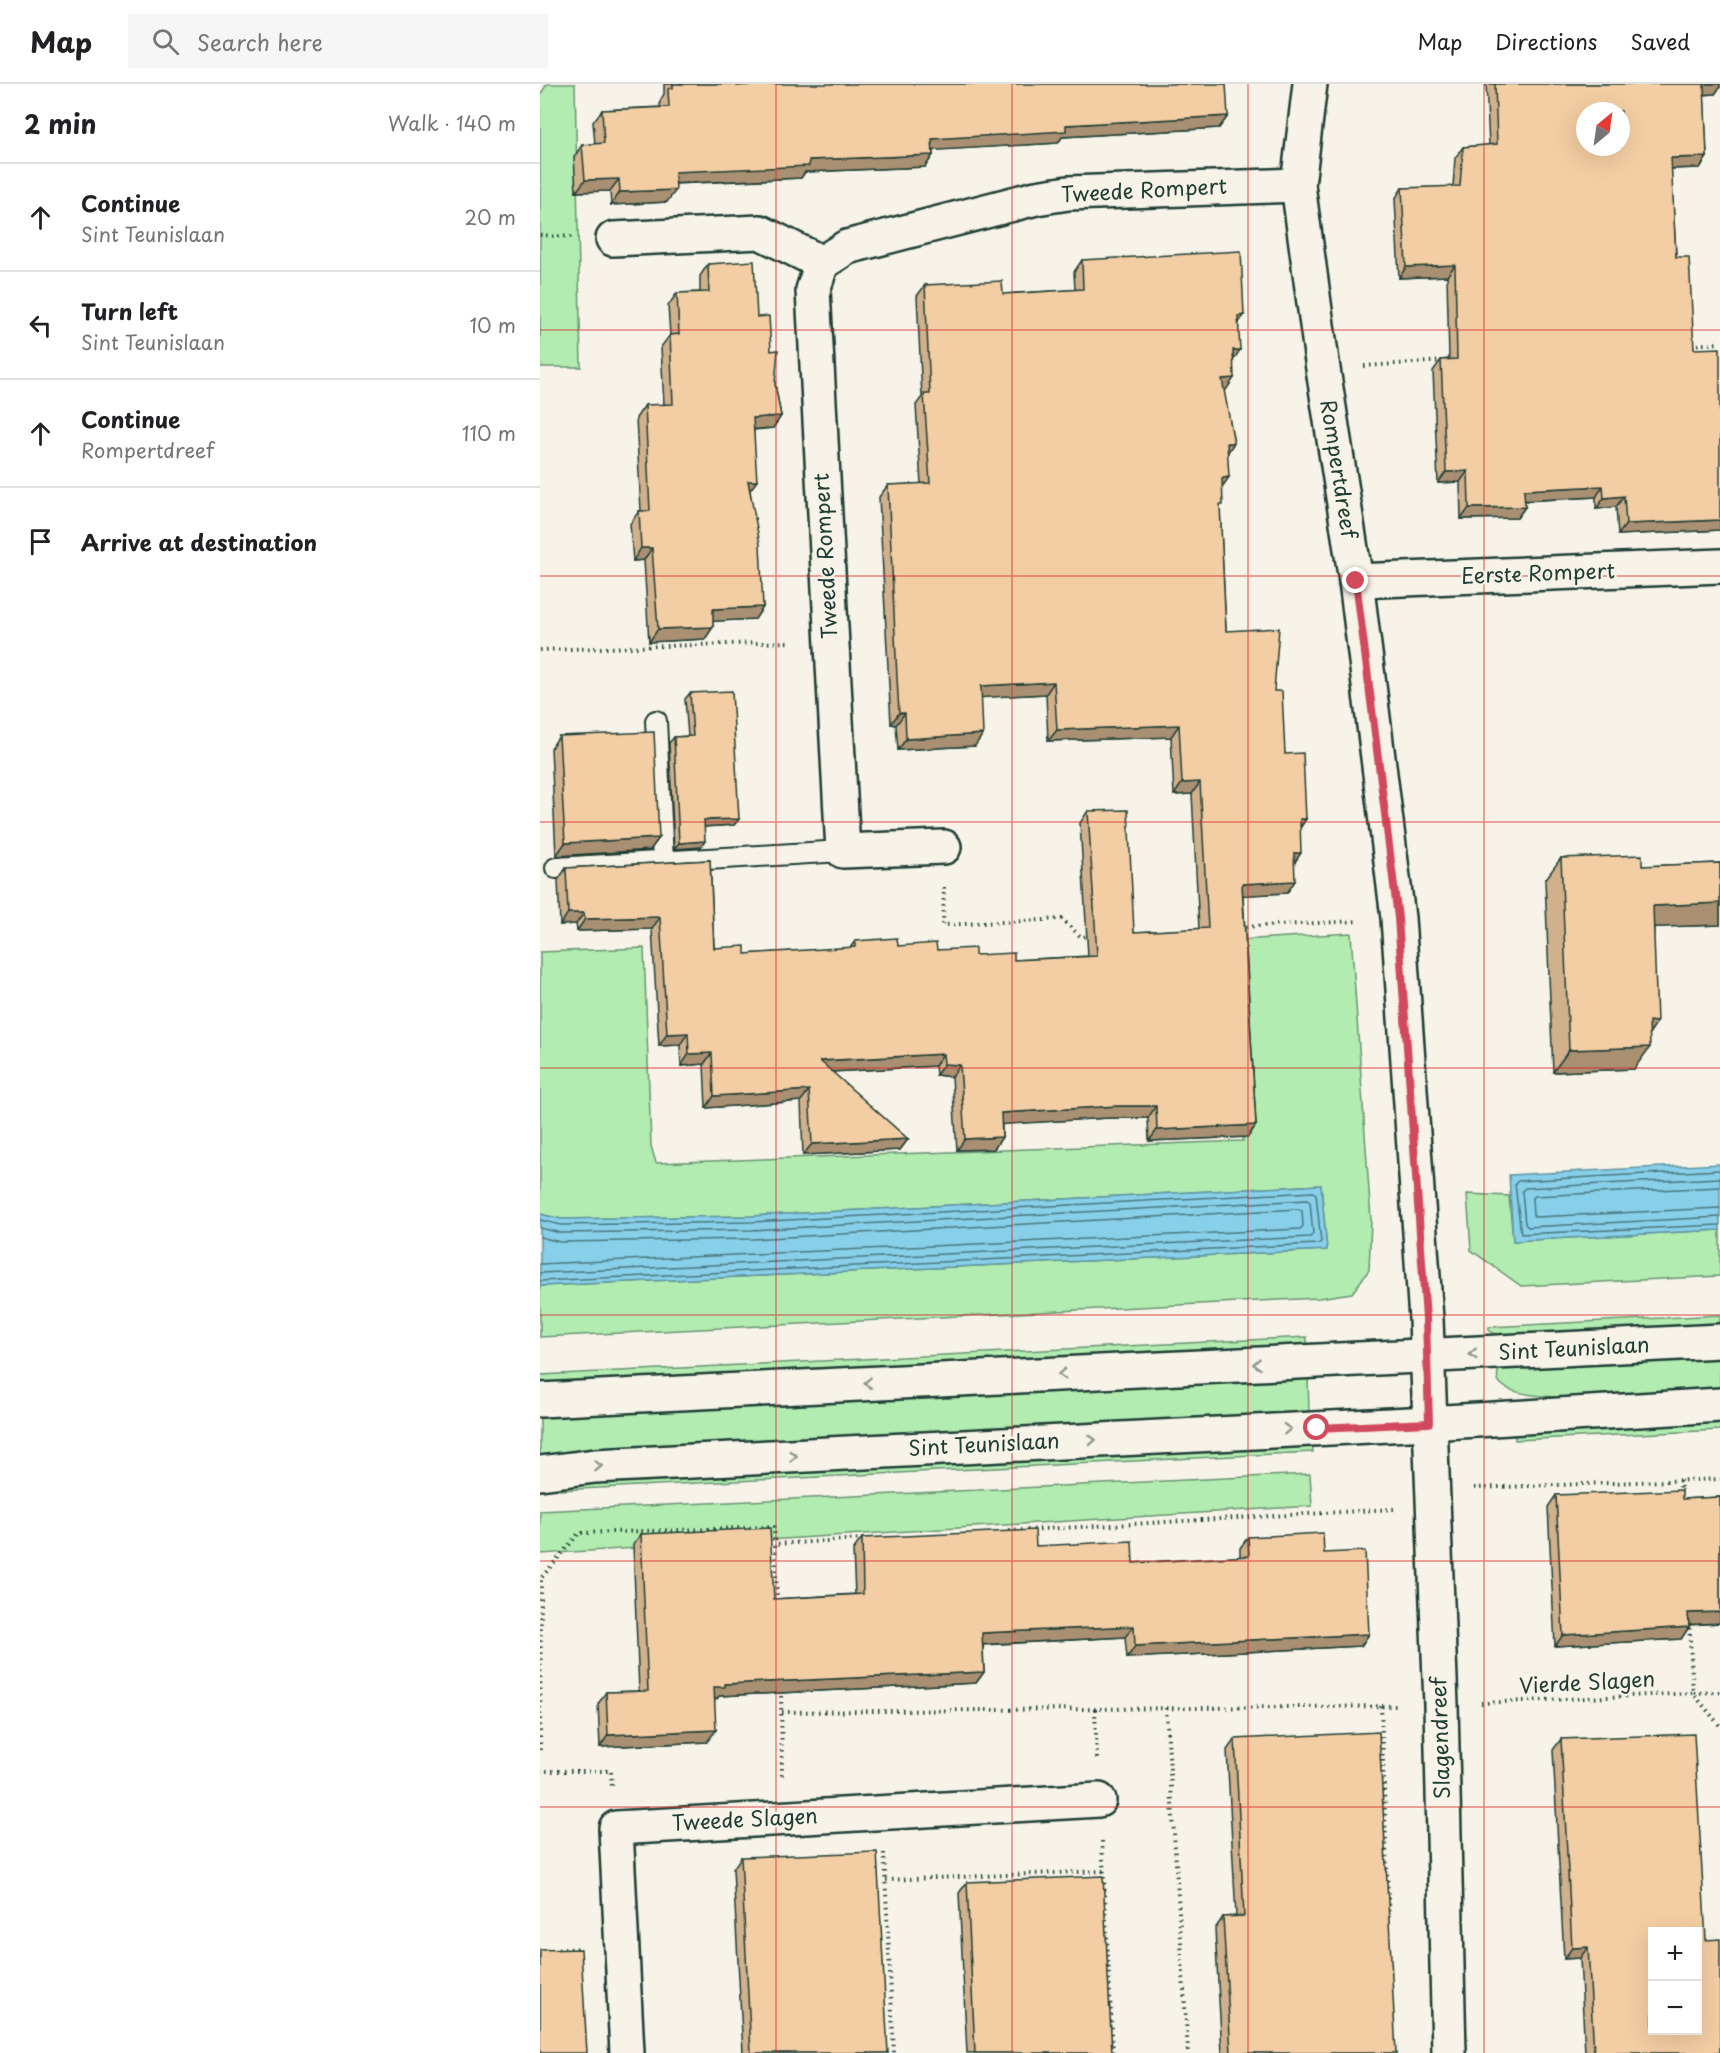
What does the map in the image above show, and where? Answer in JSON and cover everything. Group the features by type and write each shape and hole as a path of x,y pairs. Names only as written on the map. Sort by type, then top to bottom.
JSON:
{"street":[{"name":"Rompertdreef","path":"1310,84 1298,185 1323,369 1356,581 1398,918 1427,1356"},
{"name":"Tweede Rompert","path":"843,851 813,290 822,263 848,247 1036,198 1068,193 1298,185"},
{"path":"613,239 760,232 822,263"},
{"name":"Eerste Rompert","path":"1356,581 1720,566"},
{"path":"843,851 944,847"},
{"name":"Sint Teunislaan","path":"540,1400 1720,1341"},
{"path":"1427,1356 1429,1423"},
{"name":"Sint Teunislaan","path":"540,1473 619,1465 1429,1423 1720,1405"},
{"name":"Slagendreef","path":"1429,1423 1441,1705 1449,2053"},
{"name":"Tweede Slagen","path":"616,1828 1099,1800"},
{"path":"616,1828 627,2053"}],"lane":[{"path":"656,720 663,861"},
{"path":"556,868 843,851"}],"path":[{"path":"1685,345 1720,343"},
{"path":"1323,369 1451,360"},
{"path":"540,650 830,641"},
{"path":"944,847 943,925 1062,919 1081,937 1093,936"},
{"path":"1234,928 1398,918"},
{"path":"1002,1531 1680,1480 1720,1479"},
{"path":"1680,1480 1682,1504"},
{"path":"540,1750 541,1577 579,1533 774,1527 778,1604"},
{"path":"775,1544 871,1539"},
{"path":"1688,1610 1694,1693 1720,1726"},
{"path":"781,1688 783,1818"},
{"name":"Vierde Slagen","path":"782,1712 1441,1705 1720,1692"},
{"path":"1381,1706 1390,1933"},
{"path":"1166,1708 1188,2053"},
{"path":"1095,1709 1113,2053"},
{"path":"540,1771 610,1771 616,1828"},
{"path":"881,1813 894,2053"},
{"path":"886,1880 1105,1871"}],"green space":[{"path":"547,84 575,84 581,367 540,367 540,95"},
{"path":"1351,933 1371,1220 1369,1270 1352,1293 1319,1298 540,1337 540,1286 1327,1250 1321,1185 751,1216 561,1219 540,1214 540,952 644,948 651,1146 656,1163 1243,1141 1241,940"},
{"path":"1467,1194 1509,1196 1513,1241 1720,1230 1720,1276 1521,1286 1471,1250"},
{"path":"1720,1315 1720,1327 1522,1338 1498,1335 1489,1331 1489,1327"},
{"path":"1307,1337 1307,1344 1267,1349 540,1387 540,1375"},
{"path":"1720,1354 1720,1392 1606,1398 1542,1396 1518,1392 1502,1385 1498,1377 1499,1368"},
{"path":"1308,1374 1309,1413 592,1449 540,1457 540,1414"},
{"path":"1720,1418 1720,1430 1515,1440 1515,1429"},
{"path":"1312,1443 1313,1452 560,1490 559,1484"},
{"path":"1310,1474 1312,1506 540,1554 540,1511"}],"water":[{"path":"1720,1164 1720,1230 1513,1241 1509,1175"},
{"path":"1321,1185 1327,1250 540,1286 540,1214 561,1219 751,1216"}],"building":[{"path":"673,84 737,84 737,86 766,84 1226,84 1228,116 1066,125 1066,131 932,139 933,155 809,160 809,166 675,172 676,190 620,192 619,179 585,180 582,145 604,143 602,110 669,107 668,89 673,88"},
{"path":"1495,84 1704,84 1707,157 1671,158 1676,257 1689,257 1694,349 1720,348 1720,520 1626,524 1624,496 1604,498 1603,486 1524,490 1525,507 1469,508 1468,471 1446,472 1441,360 1457,359 1455,265 1406,267 1402,188 1460,186 1463,147 1497,144"},
{"path":"1241,251 1244,315 1238,316 1240,350 1233,350 1234,378 1222,379 1234,443 1227,443 1229,477 1222,478 1223,505 1220,505 1226,631 1279,628 1274,691 1282,691 1285,754 1303,753 1306,819 1300,819 1301,853 1294,853 1295,881 1242,884 1256,1125 1157,1130 1156,1106 1117,1106 1001,1113 1002,1137 965,1139 960,1065 944,1064 943,1054 820,1061 908,1139 812,1144 809,1090 714,1096 712,1053 689,1054 688,1033 667,1034 660,917 585,919 584,913 568,913 566,868 710,860 714,948 745,946 745,954 855,947 855,941 897,938 898,946 936,943 937,950 975,948 975,955 1014,953 1014,960 1097,956 1088,811 1128,810 1134,932 1208,928 1200,782 1182,783 1179,725 1057,730 1054,682 981,686 983,734 906,739 905,713 899,713 888,485 930,483 924,394 930,394 925,285 1002,281 1003,294 1083,289 1082,260"},
{"path":"754,261 757,317 769,316 771,351 778,350 775,384 781,416 753,418 757,481 748,481 760,544 763,607 713,609 713,627 658,629 652,548 641,548 639,511 650,511 645,405 673,404 670,335 679,334 677,293 709,292 708,264"},
{"path":"732,691 739,819 704,820 705,841 679,843 674,737 693,736 690,693"},
{"path":"654,732 659,838 565,843 559,736"},
{"path":"1642,855 1642,866 1720,863 1720,903 1653,906 1657,1022 1649,1021 1650,1047 1569,1050 1561,858"},
{"path":"1682,1490 1682,1499 1720,1497 1720,1612 1688,1613 1689,1627 1563,1635 1556,1495"},
{"path":"770,1528 774,1599 863,1594 862,1538 1035,1530 1036,1546 1132,1541 1133,1563 1249,1556 1248,1537 1323,1533 1324,1553 1365,1551 1369,1634 1135,1646 1134,1626 982,1633 984,1672 725,1684 725,1687 714,1687 716,1730 608,1735 606,1692 648,1691 641,1534"},
{"path":"1379,1732 1396,2053 1231,2053 1223,1917 1244,1916 1235,1739"},
{"path":"1694,1734 1706,1940 1720,1939 1720,2053 1594,2053 1588,1947 1572,1948 1561,1739"},
{"path":"877,1852 888,2053 751,2053 741,1857"},
{"path":"1103,1876 1112,2053 975,2053 967,1882"},
{"path":"581,1949 587,2053 540,2053 540,1950"}],"route":[{"path":"1317,1428 1429,1423 1426,1319 1398,918 1356,581"}]}
